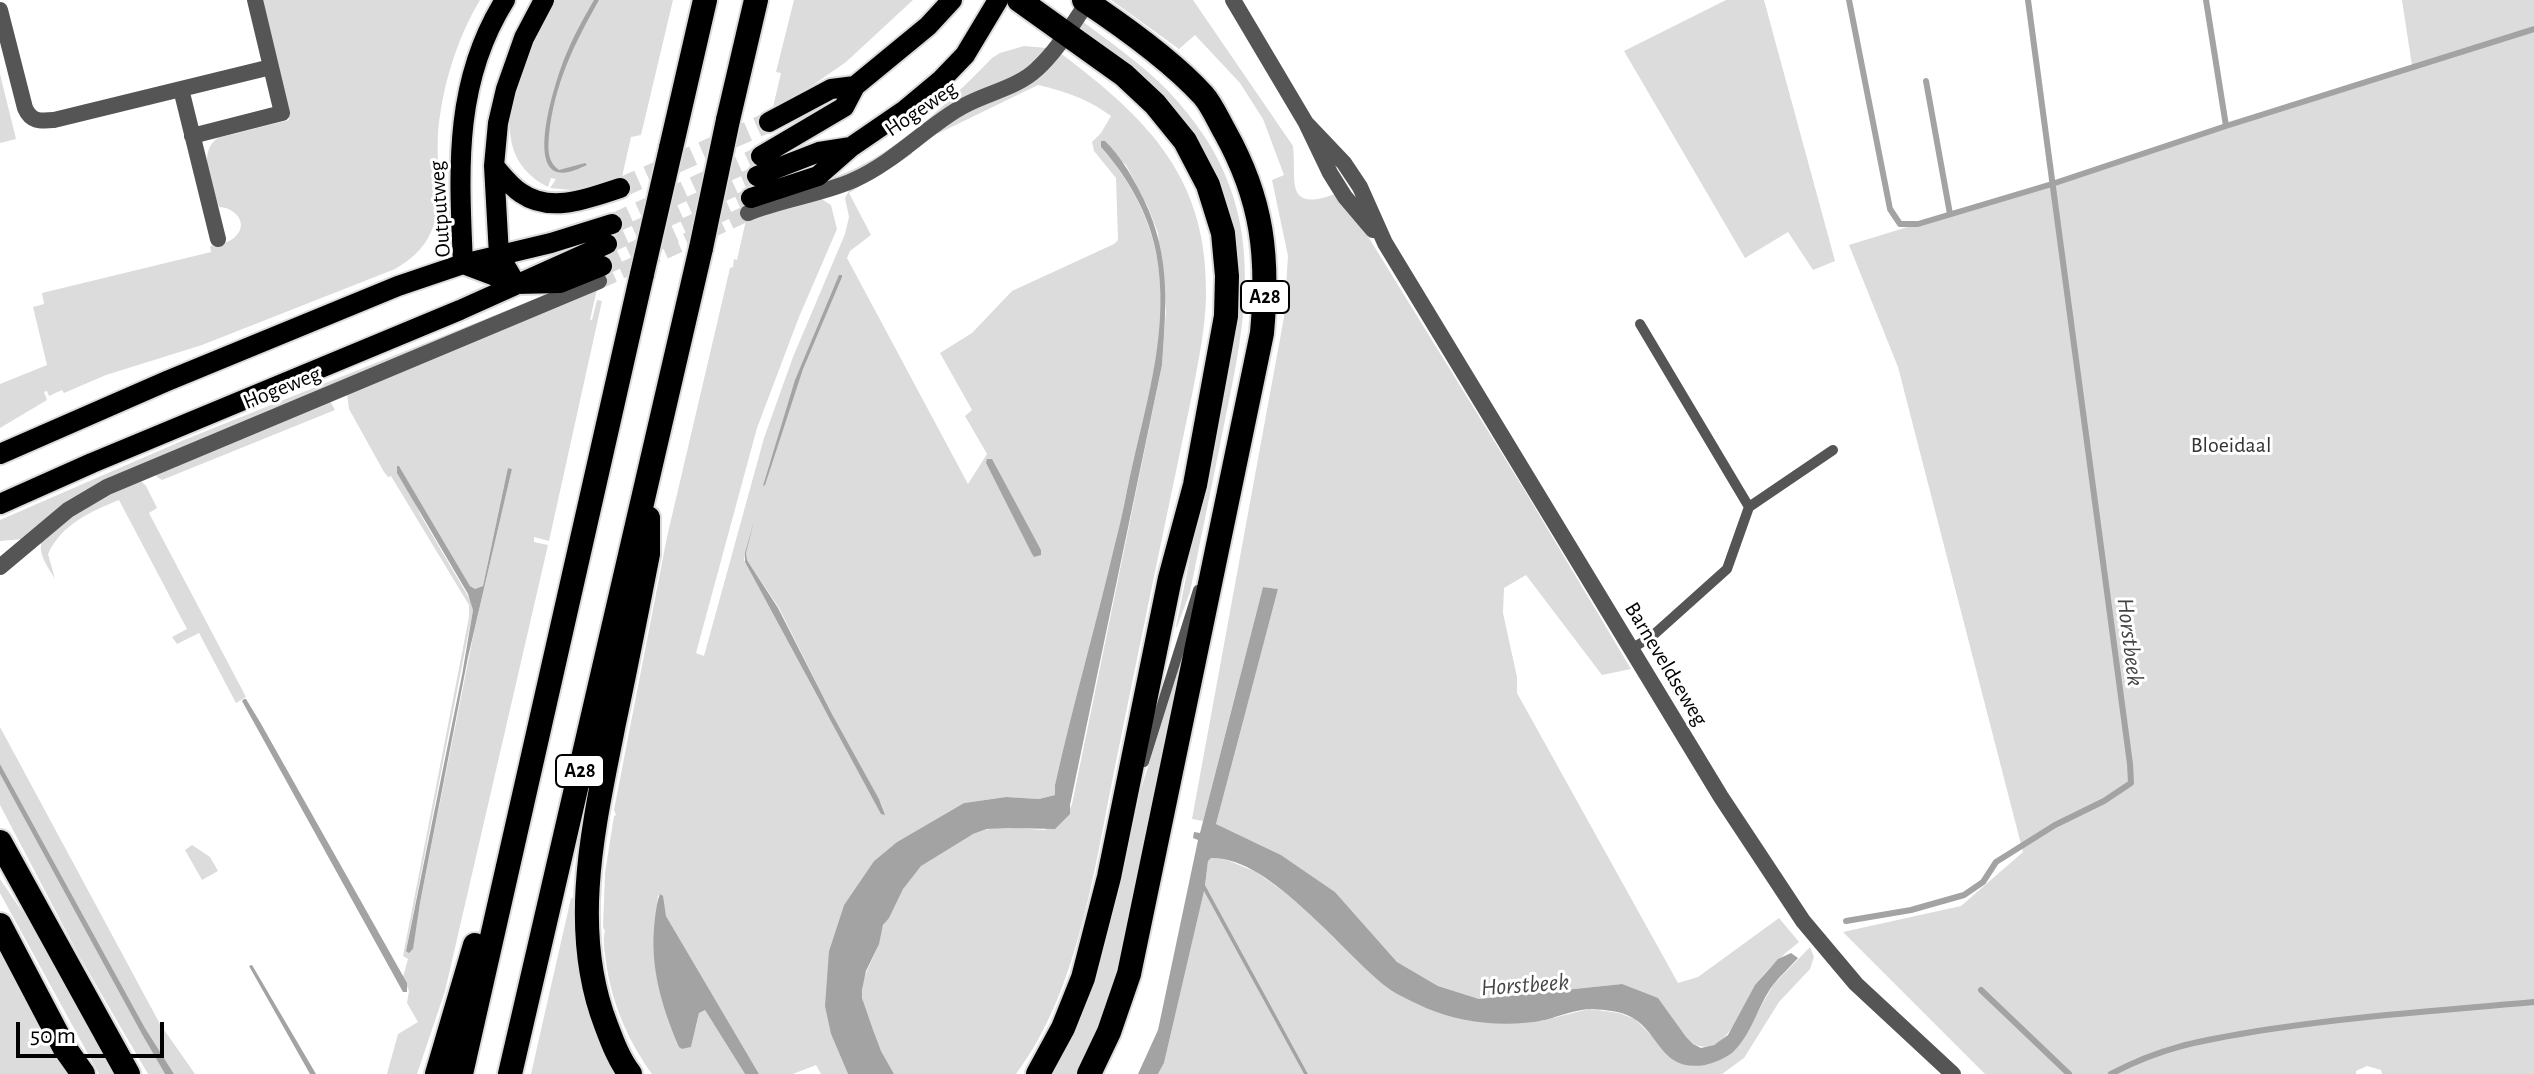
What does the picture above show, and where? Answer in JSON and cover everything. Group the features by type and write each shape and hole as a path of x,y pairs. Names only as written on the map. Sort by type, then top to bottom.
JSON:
{"highway":[{"name":"A28","path":"461,1074 705,0"},
{"name":"A28","path":"510,1074 756,0"},
{"name":"A28","path":"1019,0 1131,81 1155,104 1185,141 1208,185 1223,233 1227,276 1226,316 1197,471 1170,578 1109,877 1083,978 1063,1028 1038,1074"},
{"name":"A28","path":"1087,1 1164,60 1205,97 1235,151 1256,201 1266,287 1262,333 1129,974 1109,1032 1089,1074"},
{"name":"A28","path":"630,1074 612,1042 598,1002 592,979 586,914 597,808 648,554 649,467"},
{"name":"A28","path":"437,1074 542,712"},
{"path":"0,842 128,1074"},
{"path":"0,925 64,1047 83,1074"}],"main road":[{"name":"Outputweg","path":"505,0 486,35 465,103 459,162 463,264 516,284"},
{"path":"516,284 499,255 494,166 498,123 524,38 544,0"},
{"name":"Hogeweg","path":"851,147 759,166 844,107 855,86 928,26 952,0"},
{"name":"Hogeweg","path":"750,206 818,176 851,147 905,110 965,55 998,0"},
{"path":"769,122 831,89 855,86"},
{"path":"494,166 522,194 543,202 579,201 620,188"},
{"name":"Hogeweg","path":"0,454 398,286 499,255 610,234 516,284 0,504"},
{"name":"Hogeweg","path":"516,284 560,283 600,274"}],"street":[{"path":"192,136 282,113 255,0"},
{"name":"Barneveldseweg","path":"1233,0 1306,123 1330,173 1345,197 1385,243 1721,797 1803,921 1856,984 1953,1074"},
{"name":"Hogeweg","path":"750,206 833,187 864,175 910,146 957,109 1030,74 1050,55 1087,1"},
{"path":"0,10 6,62 29,116 37,121 54,120 271,67"},
{"path":"181,89 218,239"},
{"name":"Hogeweg","path":"0,567 68,510 107,487 600,274"}],"lane":[{"path":"1640,324 1749,507"},
{"path":"1632,648 1650,638 1727,569 1749,507 1833,450"},
{"path":"1109,877 1197,592 1214,560"}],"green space":[{"path":"263,0 480,0 454,56 446,85 438,137 438,201 428,238 415,255 395,269 202,345 106,375 64,393 62,390 49,396 47,391 44,392 47,400 0,428 0,384 47,365 33,307 44,304 42,293 211,252 210,246 230,241 239,232 240,221 235,213 219,207 207,160 211,144 218,138 289,120"},
{"path":"555,0 673,0 641,135 631,137 622,177 572,190 550,188 556,179 551,178 548,187 526,170 514,149 510,125 521,72"},
{"path":"794,0 913,0 846,62 773,107 781,73 776,72"},
{"path":"1111,0 1193,0 1293,146 1296,190 1307,199 1335,194 1369,238 1631,669 1602,675 1526,575 1504,588 1503,613 1517,677 1517,693 1678,983 1698,977 1779,918 1799,942 1765,973 1732,1028 1715,1044 1705,1047 1693,1044 1622,984 1479,999 1438,986 1397,962 1335,892 1281,855 1216,824 1278,589 1263,587 1203,821 1192,819 1284,317 1288,256 1272,180 1284,175 1263,119 1240,83 1195,35 1179,49"},
{"path":"1726,0 1764,0 1835,261 1813,270 1788,232 1745,258 1624,51"},
{"name":"Bloeidaal","path":"2402,0 2534,0 2534,1074 2382,1074 2381,1070 2367,1066 2356,1071 2356,1074 1985,1074 1843,932 1961,906 2023,852 1898,367 1849,245 2226,129 2412,66"},
{"path":"1082,21 1145,70 1179,103 1207,141 1227,179 1239,217 1244,256 1240,338 1190,592 1177,627 1230,363 1238,280 1236,240 1227,200 1211,161 1186,122 1149,82 1077,26"},
{"path":"1024,46 1047,48 1032,65 860,170 816,186 785,190 839,175 894,146 928,119 992,58"},
{"path":"1059,52 1120,102 1167,155 1184,185 1197,218 1204,256 1206,298 1197,371 1093,877 1071,962 1038,1040 1016,1074 894,1074 865,1014 864,982 883,927 900,894 920,867 953,844 982,831 1004,828 1045,830 1068,813 1072,804 1162,365 1166,310 1158,233 1148,207 1126,165 1100,146 1135,195 1147,222 1156,252 1161,306 1151,387 1116,544 1069,724 1055,795 1039,799 1006,797 964,803 897,842 874,861 844,905 829,951 831,1034 848,1074 821,1074 816,1065 793,1074 759,1074 666,916 661,894 658,896 654,938 656,975 665,1010 682,1049 691,1047 699,1013 705,1010 745,1074 652,1074 627,1033 611,987 603,927 605,873 616,815 614,810 667,537 730,268 734,259 737,260 746,220 820,198 831,205 837,229 799,317 757,428 696,653 704,656 764,438 793,357 845,234 849,217 845,198 850,189 912,152 849,193 871,235 850,251 847,258 968,484 987,454 965,416 972,410 940,353 972,333 1012,291 1118,240 1116,178 1094,151 1092,142 1111,116 1102,110 1076,96 1038,85 937,134","holes":["990,458 1041,550 1034,557 986,463","753,521 747,560 779,608 886,812 822,705 744,560"]},
{"path":"0,74 16,139 0,143"},
{"path":"577,282 156,459 22,539 0,541 0,520 184,440"},
{"path":"597,289 592,320 597,300 602,301 549,541 534,537 534,542 548,545 445,991 417,1074 387,1074 398,1034 418,1022 407,1003 409,991 403,977 408,959 403,956 469,605 391,476 384,472 349,409 347,394","holes":["399,466 470,586 475,589 483,586 507,472 508,468 512,469 474,632 412,951 406,950 473,610 472,603 420,514"]},
{"path":"330,401 335,410 162,480 157,477 156,473"},
{"path":"139,479 157,508 149,513 246,697 236,703 199,633 177,644 172,637 187,629 119,500 87,514 61,535 48,554 55,579 43,558 41,544 56,527 84,508"},
{"path":"1188,639 1127,946 1081,1074 1045,1074 1115,872"},
{"path":"0,727 160,1024 195,1074 174,1074 145,1028 0,764"},
{"path":"0,774 165,1074 148,1074 78,954 0,805"},
{"path":"192,845 210,857 218,871 202,880 185,850"},
{"path":"1220,857 1256,872 1303,905 1390,989 1541,1021 1589,1009 1619,1013 1635,1019 1678,1062 1746,1033 1773,985 1810,947 1814,957 1810,969 1779,1002 1744,1058 1722,1074 1308,1074 1205,885 1208,861"},
{"path":"0,879 51,954 117,1074 99,1074 0,893"},
{"path":"1204,890 1304,1074 1158,1074 1164,1063"},
{"path":"571,898 578,899 622,1074 531,1074"},
{"path":"0,940 73,1074 0,1074"}],"shaded area":[{"path":"594,0 599,0 560,82 549,140 550,159 559,170 587,165 561,173 548,165 545,152 548,115 564,60"},
{"path":"1101,141 1105,141 1123,163 1149,210 1161,253 1165,318 1162,365 1070,814 1055,829 987,829 973,834 921,866 903,889 883,925 862,990 881,1051 894,1074 848,1074 831,1034 825,1006 829,951 844,905 874,861 897,842 964,803 1006,797 1039,799 1055,795 1062,755 1120,525 1159,334 1160,280 1148,223 1136,196 1101,147"},
{"path":"839,275 842,277 803,369 763,486 795,380"},
{"path":"987,459 992,459 1041,555 1034,557 1032,554 986,463"},
{"path":"397,466 470,586 475,589 483,586 507,472 508,468 512,469 468,657 413,949 409,953 406,951 473,610 468,594 397,473"},
{"path":"754,521 747,560 778,608 885,815 881,814 745,562 745,553"},
{"path":"1263,587 1278,589 1216,824 1281,855 1335,892 1397,962 1438,986 1479,999 1622,984 1658,998 1686,1037 1701,1048 1714,1045 1728,1035 1755,985 1778,959 1791,953 1798,958 1773,985 1740,1045 1720,1060 1690,1066 1670,1058 1633,1018 1608,1010 1586,1009 1515,1024 1484,1023 1440,1013 1388,988 1281,889 1234,862 1211,858 1205,885 1308,1074 1304,1074 1204,891 1164,1063 1158,1074 1138,1074 1158,1030 1198,840 1193,838 1194,832 1200,833"},
{"path":"244,699 260,722 407,983 407,992 403,992 242,701"},
{"path":"0,764 145,1028 174,1074 165,1074 143,1036 0,774"},
{"path":"660,894 666,916 759,1074 745,1074 705,1010 699,1013 691,1047 679,1047 662,1000 655,968 654,935"},
{"path":"252,965 316,1074 310,1074 249,966"}],"waterway":[{"path":"1849,0 1890,209 1900,224 1918,224 2052,184 2534,29"},
{"name":"Horstbeek","path":"1846,921 1911,910 1964,895 1983,882 1996,862 2131,783 2028,0"},
{"path":"2206,0 2226,126"},
{"path":"1926,81 1950,214"},
{"path":"1981,990 2069,1074"},
{"path":"2111,1074 2168,1050 2243,1034 2365,1017 2534,1002"}],"tunnel":[{"path":"620,188 769,122"},
{"path":"612,224 761,156"},
{"path":"607,244 757,176"},
{"path":"602,266 751,198"},
{"path":"599,281 748,213"}]}
